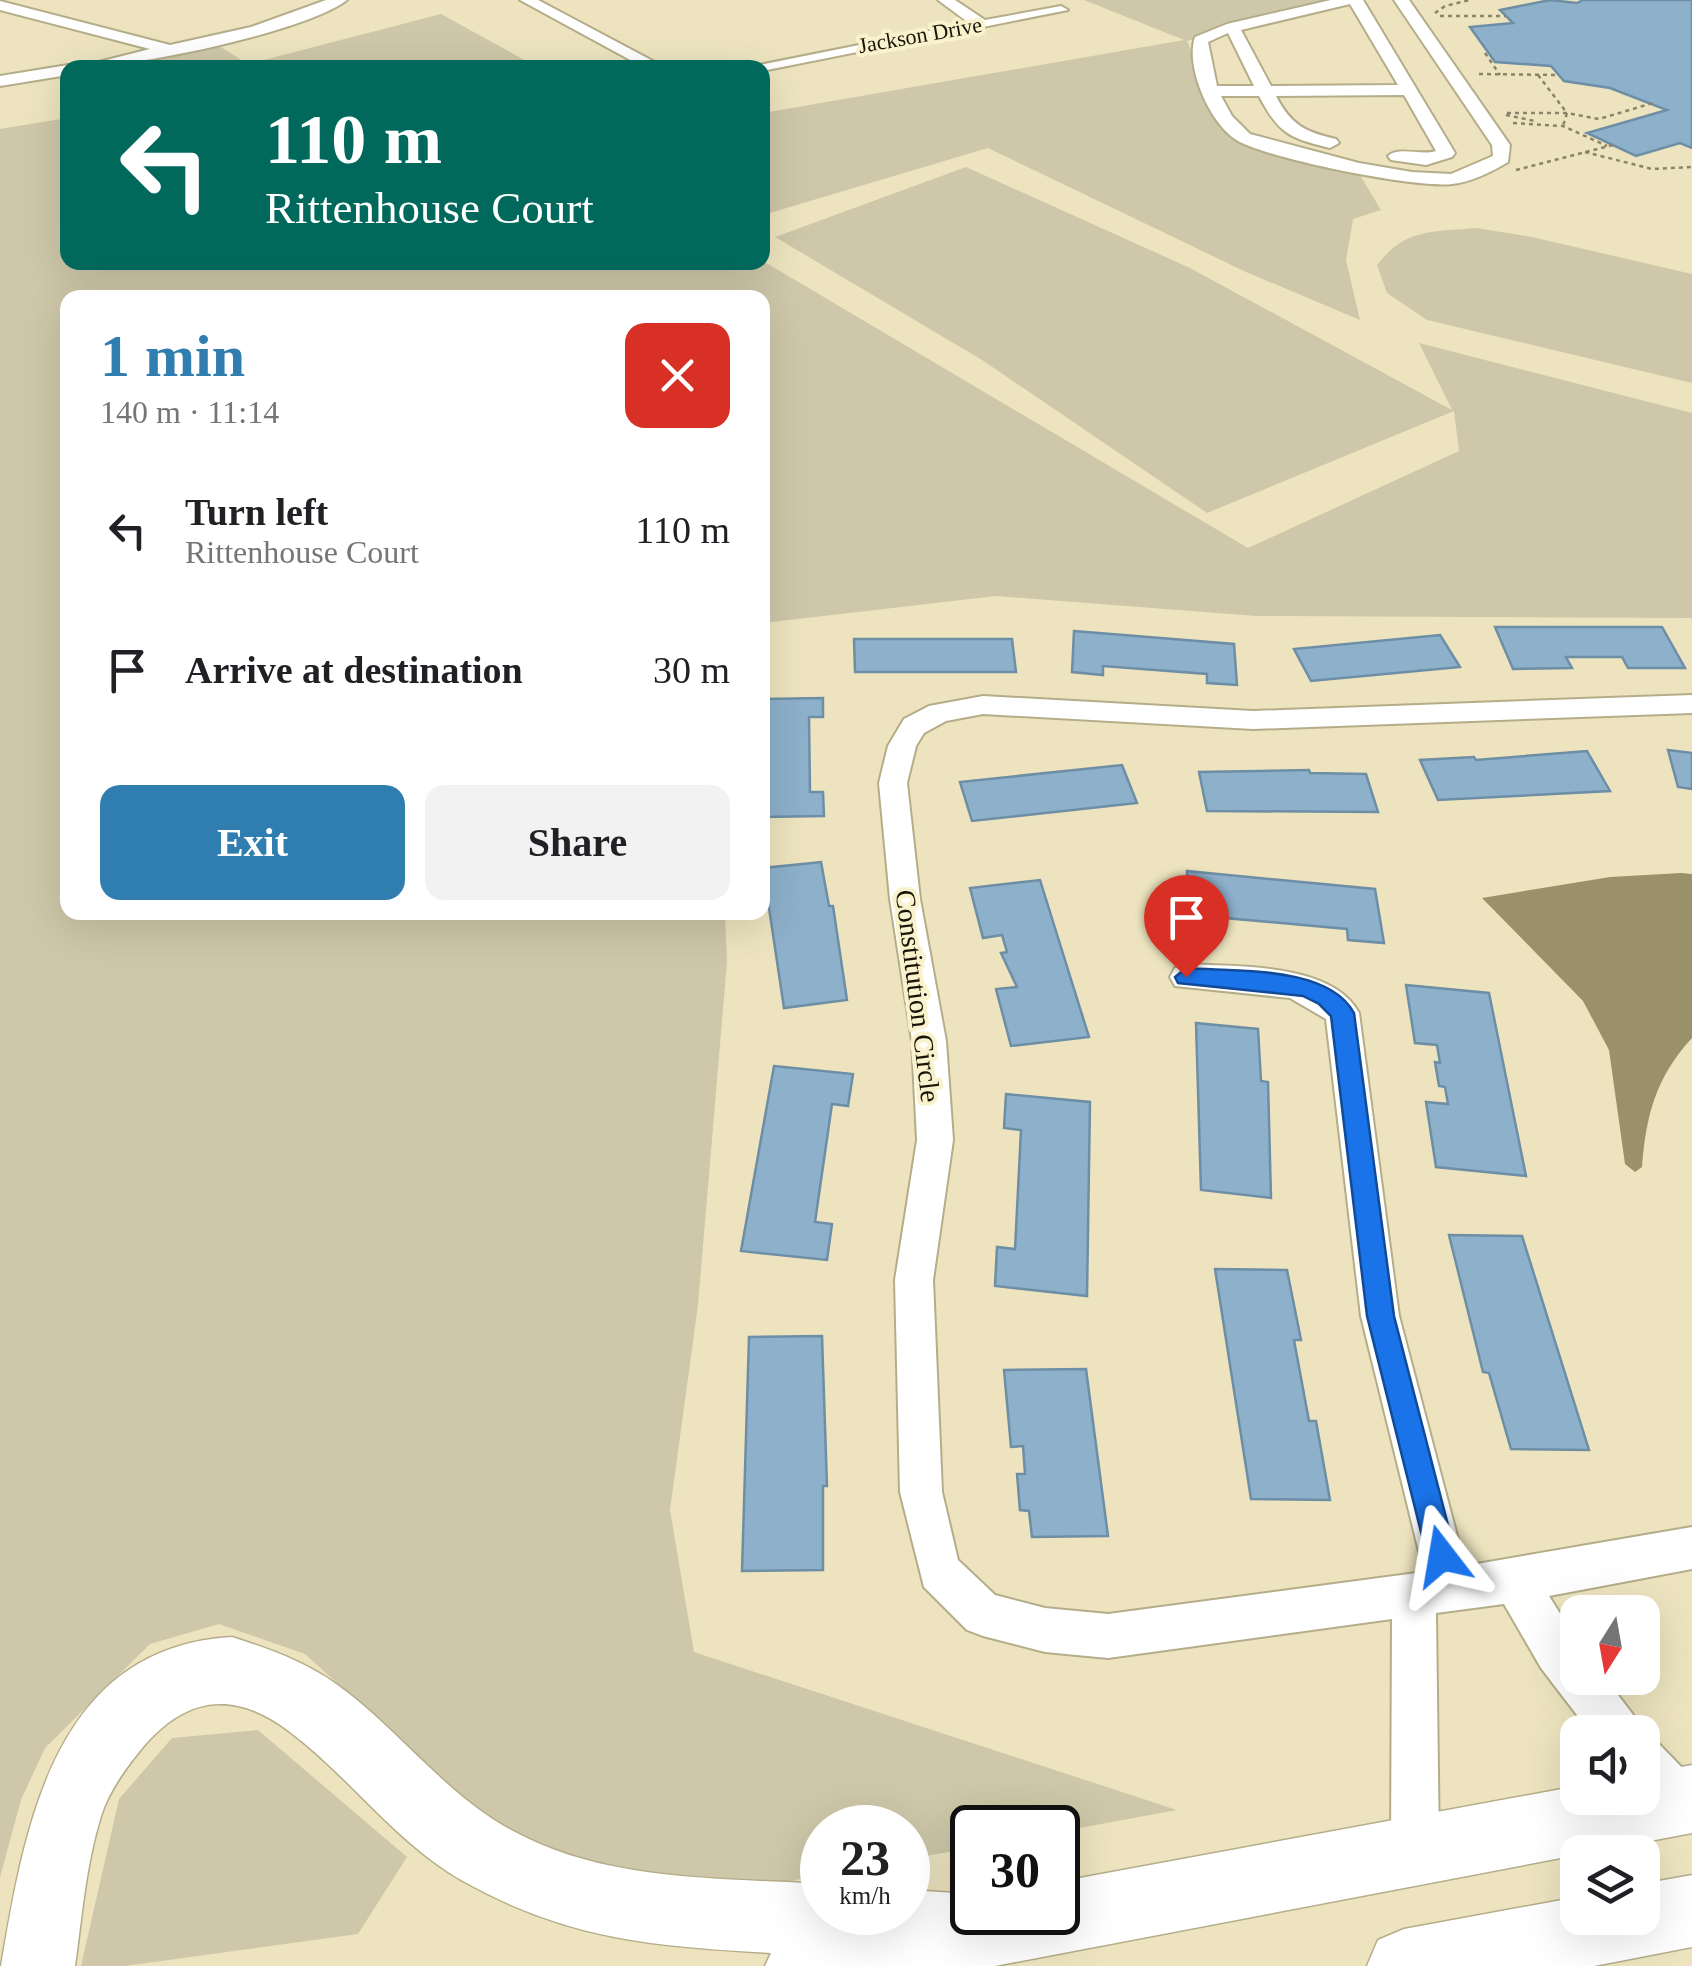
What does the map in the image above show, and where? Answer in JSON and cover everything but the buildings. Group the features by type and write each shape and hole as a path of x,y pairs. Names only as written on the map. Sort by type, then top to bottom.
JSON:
{"highway":[{"path":"38,1966 57,1848 77,1781 86,1766 116,1726 162,1686 183,1674 225,1667 248,1670 294,1695 450,1832 488,1856 570,1892 668,1911 950,1930"},
{"path":"1080,1914 1414,1851 1672,1787"},
{"path":"1404,1966 1692,1911"},
{"path":"802,1966 970,1935"}],"street":[{"path":"124,60 255,31 336,0"},
{"path":"527,0 643,60"},
{"path":"945,0 981,24"},
{"path":"1227,28 1280,120 1298,135 1426,160 1446,153 1353,0 1227,28 1200,40 1199,53 1224,118 1241,136 1264,146 1439,180 1488,167 1502,158 1501,145 1401,0"},
{"path":"0,5 175,50"},
{"name":"Jackson Drive","path":"770,62 1062,10"},
{"path":"0,81 60,71"},
{"path":"1214,91 1410,90"},
{"name":"Constitution Circle","path":"1692,704 1253,720 983,705 939,712 914,726 902,746 893,782 905,899 918,955 929,1041 934,1140 914,1280 921,1492 939,1572 983,1614 1045,1630 1108,1636 1515,1581 1692,1548"},
{"path":"1186,977 1306,987 1328,997 1342,1013 1380,1316 1432,1593 1414,1851"},
{"path":"1515,1581 1557,1652 1605,1715"}],"path":[{"path":"1470,0 1427,16 1506,16"},
{"path":"1485,53 1500,75"},
{"path":"1471,74 1558,75"},
{"path":"1538,75 1567,113"},
{"path":"1513,170 1610,146 1563,126 1494,113 1567,113 1599,118 1652,104"},
{"path":"1563,126 1567,113"},
{"path":"1500,122 1547,124"},
{"path":"1586,152 1652,169 1692,168"}],"shaded area":[{"path":"1084,0 1358,0 1187,41 1230,137 1357,170 1381,210 1353,219 1346,260 1360,320 1246,272 988,148 770,213 770,112 1184,40"},
{"path":"441,14 524,60 263,60"},
{"path":"219,46 242,60 158,60"},
{"path":"60,119 60,270 770,270 770,265 1248,548 1459,451 1454,411 1207,513 982,360 775,237 966,167 1190,268 1452,410 1419,343 1692,413 1692,618 1256,616 996,596 770,622 770,290 60,290 60,920 725,920 727,962 698,1305 670,1510 694,1652 1177,1810 1080,1828 1080,1805 950,1805 950,1852 930,1855 930,1805 800,1805 800,1879 759,1887 646,1880 542,1846 481,1814 305,1654 219,1624 150,1644 45,1748 21,1800 0,1877 0,129"},
{"path":"1476,228 1692,274 1692,383 1427,320 1387,293 1377,265 1398,244 1421,234"},
{"path":"1692,874 1692,1038 1661,1082 1646,1130 1642,1167 1635,1172 1625,1164 1609,1050 1583,1001 1482,898 1610,877"},
{"path":"258,1730 407,1857 358,1934 125,1966 81,1966 119,1799 172,1738"}],"route":[{"path":"1186,977 1306,987 1328,997 1342,1013 1380,1316 1442,1556"}]}
